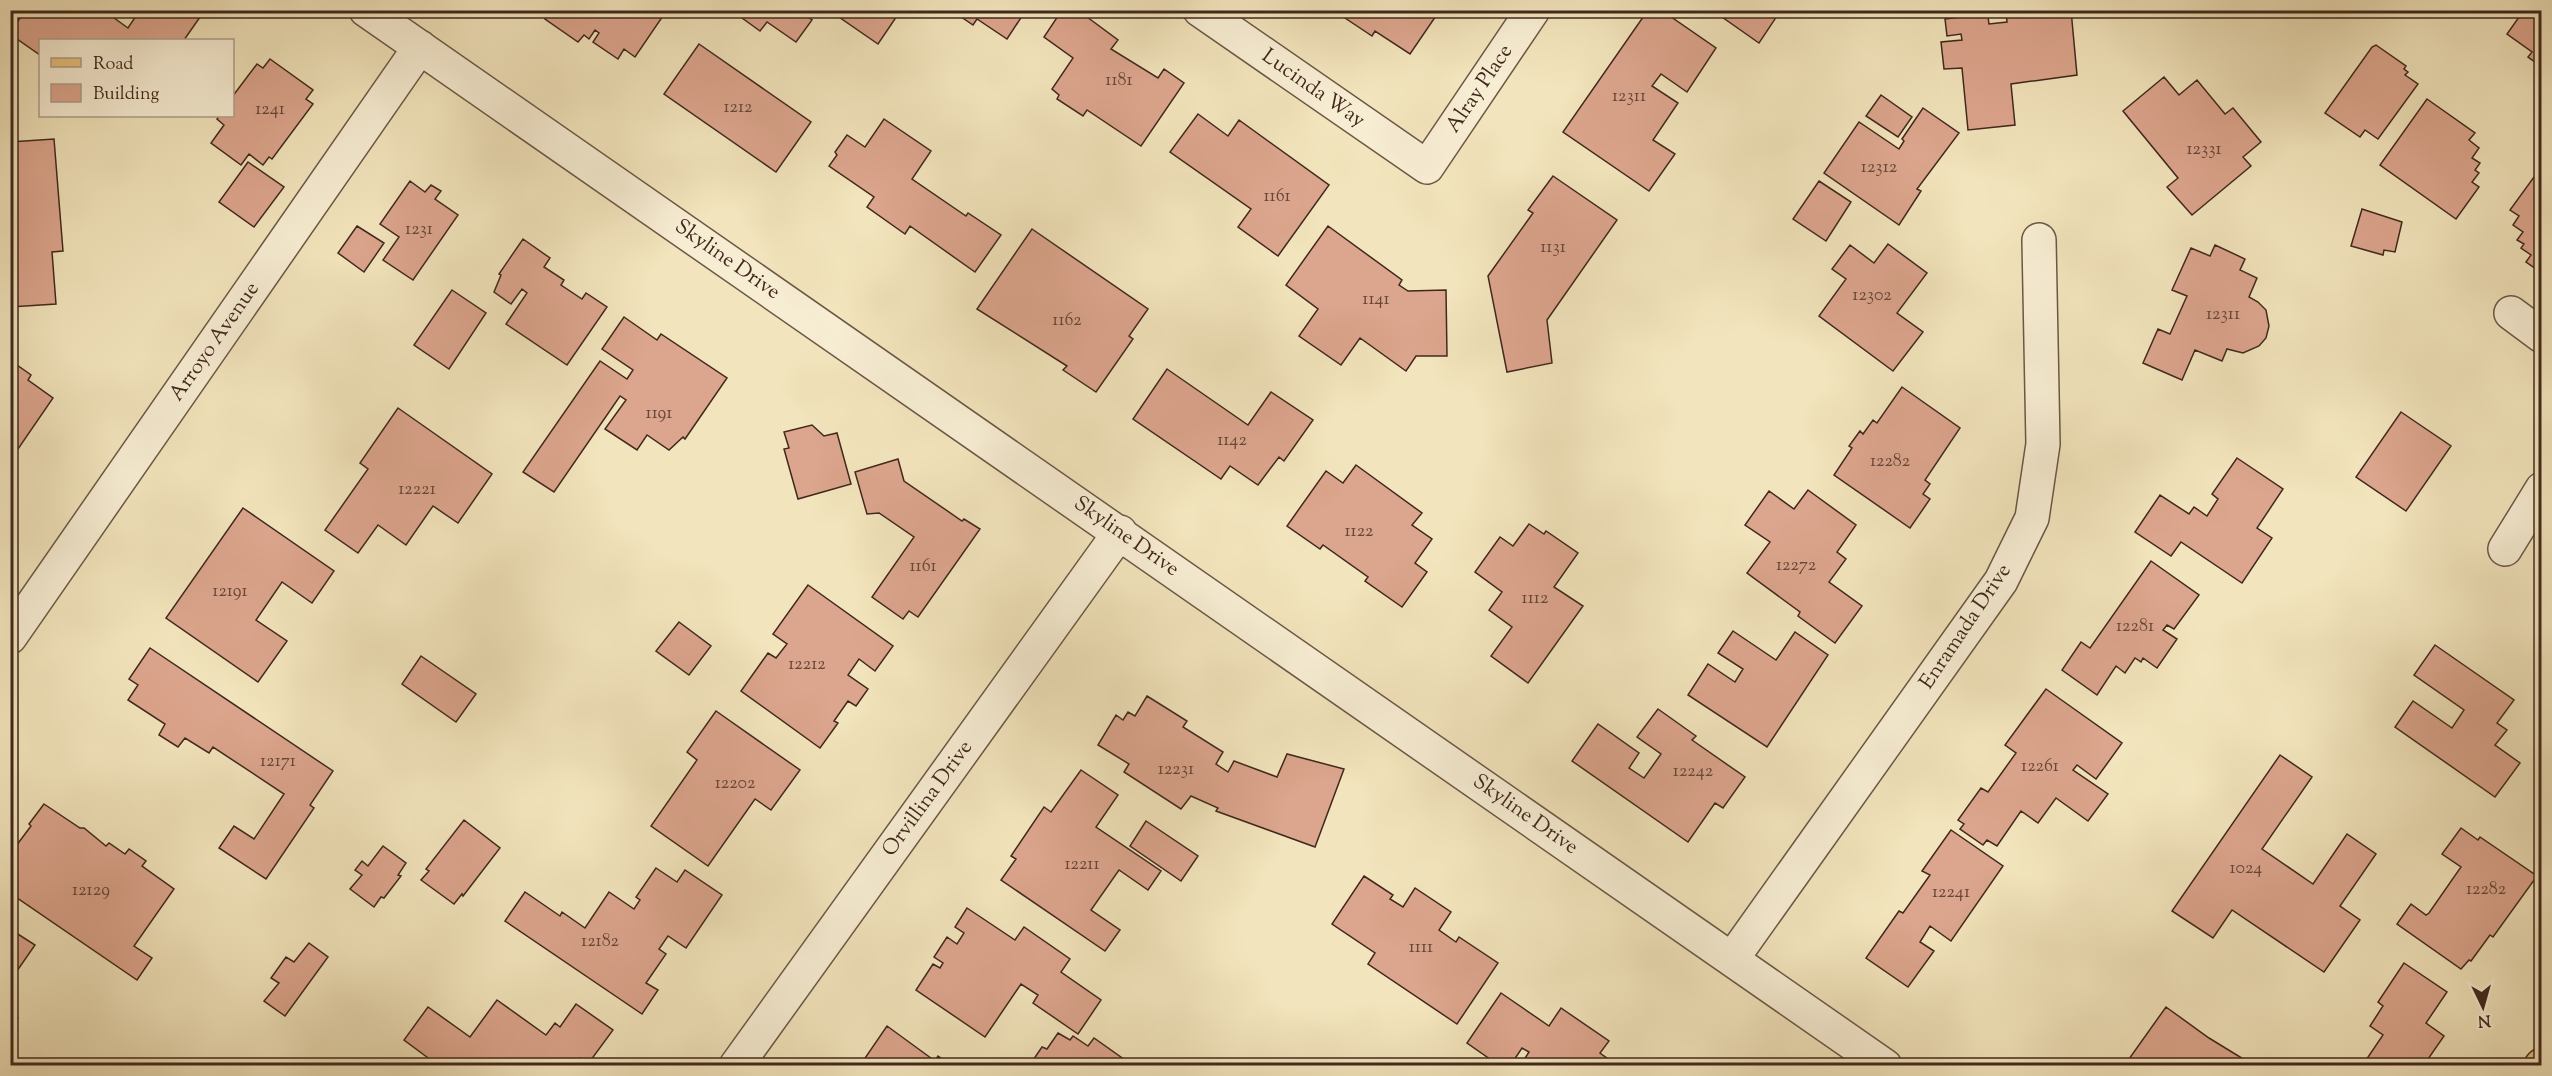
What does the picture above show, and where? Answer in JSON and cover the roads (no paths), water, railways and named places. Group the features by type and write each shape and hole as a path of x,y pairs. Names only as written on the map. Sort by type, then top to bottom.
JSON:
{"street":[{"name":"Skyline Drive","path":"366,10 1885,1065"},
{"name":"Lucinda Way","path":"1200,10 1427,167"},
{"name":"Alray Place","path":"1427,167 1533,10"},
{"name":"Arroyo Avenue","path":"10,637 420,47"},
{"name":"Enramada Drive","path":"1732,959 2001,581 2032,518 2043,444 2039,240"},
{"path":"2511,313 2541,336"},
{"path":"2505,549 2541,489"},
{"name":"Orvillina Drive","path":"736,1065 1120,532"}]}
